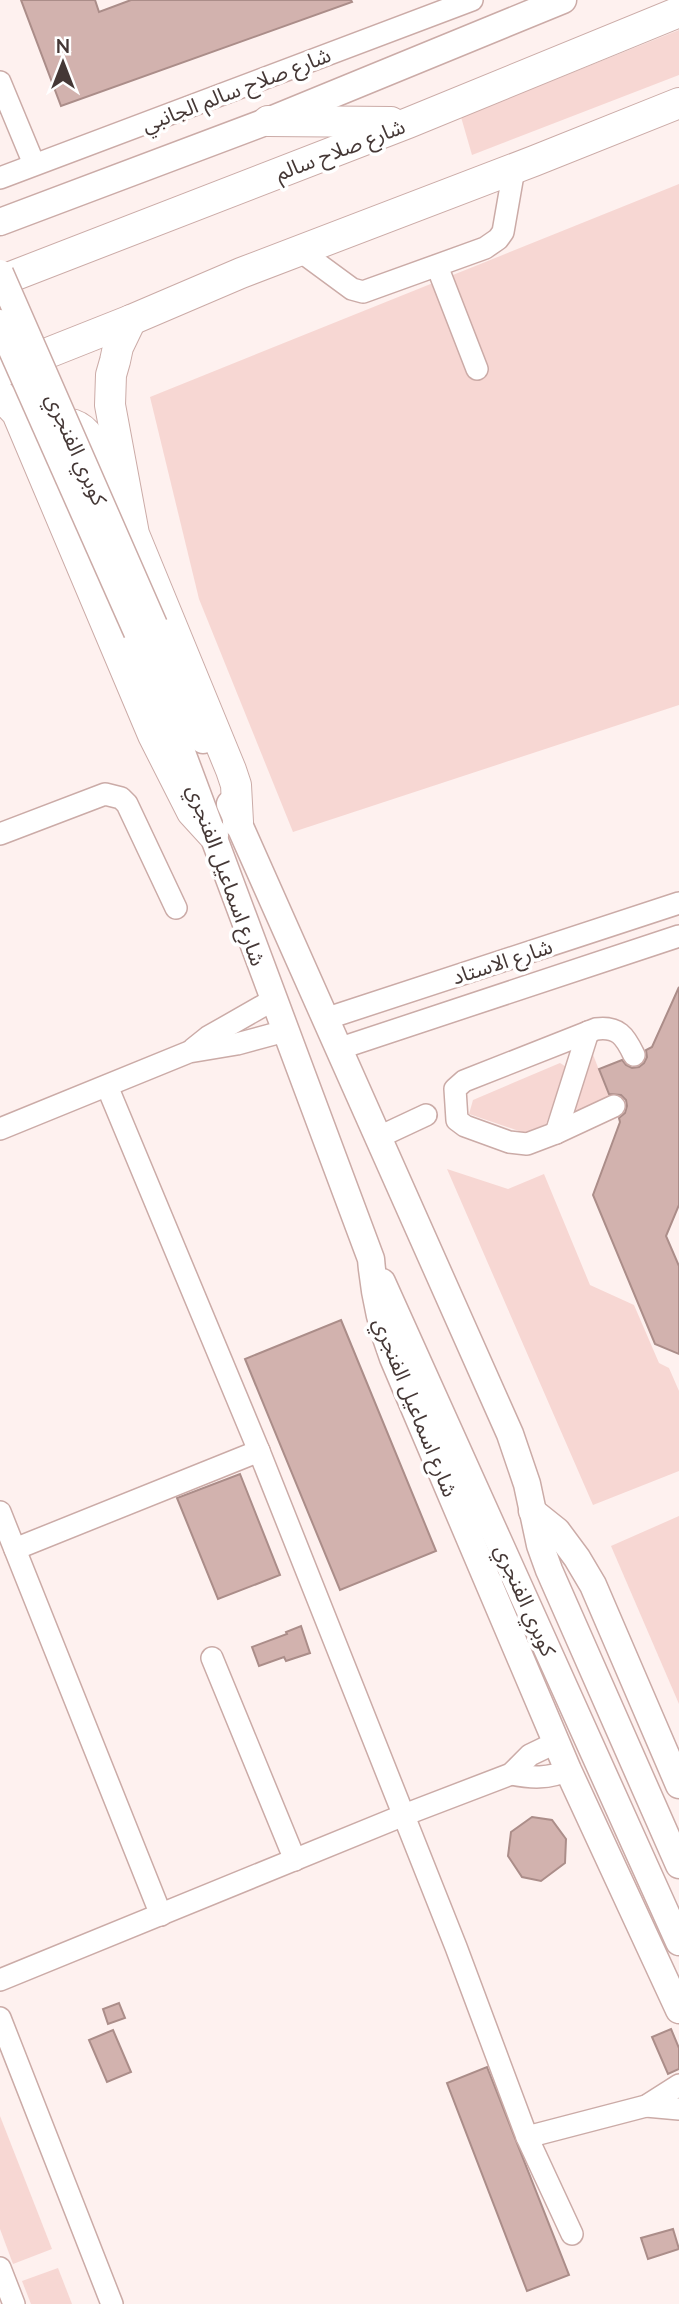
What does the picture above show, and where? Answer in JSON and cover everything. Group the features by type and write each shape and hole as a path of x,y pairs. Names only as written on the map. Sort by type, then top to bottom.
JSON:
{"highway":[{"name":"شارع صلاح سالم","path":"0,282 408,123 679,12"},
{"path":"0,372 299,250 679,103"},
{"path":"268,121 408,123"},
{"path":"131,320 111,375 110,405 134,534"},
{"path":"0,395 17,412 33,450 153,735 192,812 226,829 236,785 231,769 96,449 82,427 71,423 53,424 39,431 33,450"}],"main road":[{"path":"6,214 268,121 563,0"},
{"name":"كوبري الفنجري","path":"0,273 145,628"},
{"name":"كوبري الفنجري","path":"0,323 145,628"},
{"name":"شارع اسماعيل الفنجري","path":"145,628 226,829 325,1018 510,1434 527,1484 532,1510"},
{"name":"شارع اسماعيل الفنجري","path":"226,829 273,1000 371,1259 380,1326 555,1742 679,2010"},
{"name":"كوبري الفنجري","path":"371,1259 679,1942"},
{"path":"532,1510 557,1531 593,1585 679,1785"},
{"name":"كوبري الفنجري","path":"532,1510 549,1570 679,1865"}],"street":[{"name":"شارع صلاح سالم الجانبي","path":"0,178 458,2"},
{"path":"0,82 34,164"},
{"path":"299,250 352,289 363,292 485,248 503,232 514,169"},
{"path":"437,266 477,369"},
{"path":"0,834 105,794 113,795 127,804 176,908"},
{"name":"شارع الاستاد","path":"325,1018 679,903"},
{"name":"شارع الاستاد","path":"338,1049 679,936"},
{"path":"189,1052 208,1037 273,1000"},
{"path":"614,1106 527,1144 509,1142 461,1124 456,1116 455,1102 456,1089 464,1081 588,1031 604,1028 618,1031 624,1036 634,1055"},
{"path":"0,1129 189,1052 237,1044 285,1031"},
{"path":"556,1133 588,1031"},
{"path":"107,1086 258,1451 404,1815 527,2137 572,2234"},
{"path":"379,1137 455,1102"},
{"path":"15,1549 258,1451"},
{"path":"0,1512 161,1915"},
{"path":"212,1658 295,1860"},
{"path":"0,1980 404,1815 512,1774 530,1755 555,1742"},
{"path":"512,1774 530,1778 555,1776 568,1770"},
{"path":"0,2018 113,2304"},
{"path":"527,2137 646,2106 679,2085"},
{"path":"646,2106 679,2109"},
{"path":"0,2268 14,2304"}],"shaded area":[{"path":"679,30 679,75 472,155 461,117"},
{"path":"679,184 679,705 293,832 199,599 150,397"},
{"path":"592,1052 611,1101 571,1118"},
{"path":"560,1063 568,1068 546,1124 525,1133 469,1114 473,1100"},
{"path":"447,1169 508,1189 544,1174 590,1285 634,1305 659,1363 669,1368 679,1391 679,1471 593,1505"},
{"path":"679,1516 679,1704 611,1546"},
{"path":"0,2116 52,2249 13,2264 0,2229"},
{"path":"58,2268 72,2304 31,2304 22,2281"}],"building":[{"path":"21,0 95,0 99,12 131,0 352,2 61,106"},
{"path":"679,987 679,1205 666,1236 679,1266 679,1354 655,1344 593,1195 620,1122 619,1118 625,1113 627,1106 621,1095 609,1094 599,1069 622,1060 632,1068 644,1063 646,1050 652,1047"},
{"path":"341,1320 436,1551 340,1590 245,1359"},
{"path":"240,1474 280,1575 218,1599 177,1498"},
{"path":"301,1626 310,1653 286,1661 284,1657 259,1666 252,1647"},
{"path":"532,1817 552,1820 566,1839 565,1863 541,1881 522,1877 508,1856 511,1832"},
{"path":"119,2003 125,2018 108,2024 103,2009"},
{"path":"671,2029 679,2048 679,2069 668,2074 652,2037"},
{"path":"113,2030 131,2072 107,2082 89,2040"},
{"path":"487,2067 569,2275 527,2291 447,2083"},
{"path":"673,2229 679,2249 648,2259 641,2238"}]}
